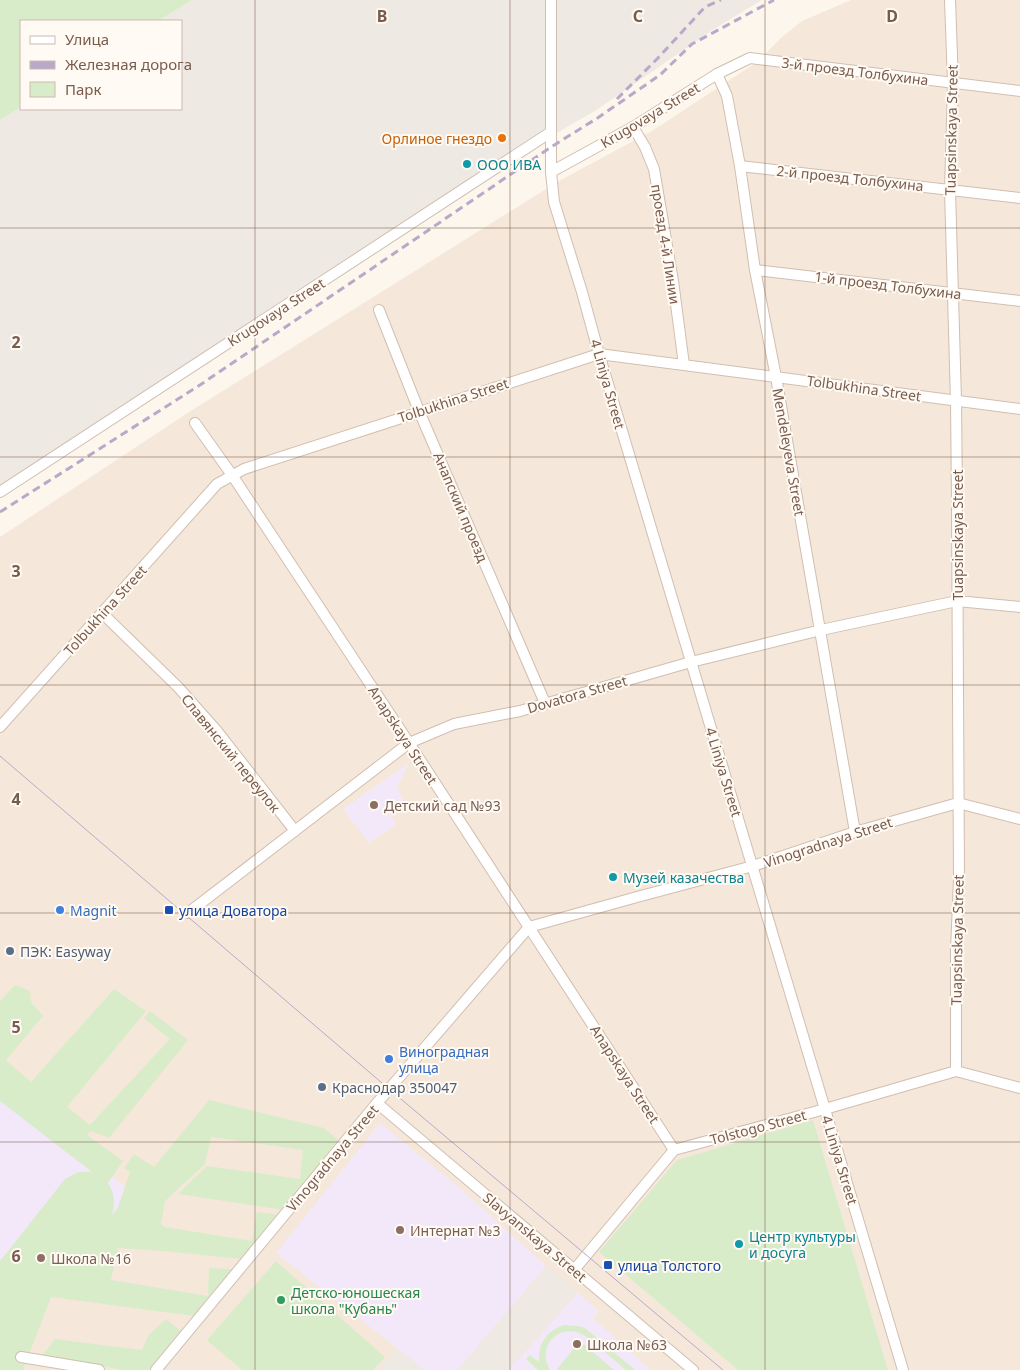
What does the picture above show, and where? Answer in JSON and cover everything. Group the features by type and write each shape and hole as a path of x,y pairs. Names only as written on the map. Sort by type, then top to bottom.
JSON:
{"street":[{"name":"4 Liniya Street","path":"551,0 551,172 554,202 903,1370"},
{"name":"Tuapsinskaya Street","path":"950,0 953,83 950,190 956,401 959,879 956,950 956,1071"},
{"name":"Krugovaya Street","path":"551,172 633,127 717,74 750,58"},
{"name":"3-й проезд Толбухина","path":"750,58 1020,91"},
{"name":"Mendeleyeva Street","path":"717,74 728,96 756,270 821,630 855,832"},
{"name":"проезд 4-й Линии","path":"633,127 645,146 654,169 673,281 684,365"},
{"name":"Krugovaya Street","path":"0,492 551,132"},
{"name":"2-й проезд Толбухина","path":"740,166 1020,198"},
{"name":"1-й проезд Толбухина","path":"756,270 1020,301"},
{"name":"Анапский проезд","path":"379,310 419,411 545,703"},
{"name":"Tolbukhina Street","path":"0,727 217,484 244,469 599,354 1020,408"},
{"name":"Anapskaya Street","path":"195,423 232,475 409,743 674,1150"},
{"name":"Dovatora Street","path":"188,912 409,743 454,724 520,711 691,662 821,630 957,601 1020,607"},
{"name":"Славянский переулок","path":"102,613 178,687 217,731 295,832"},
{"path":"958,803 1020,819"},
{"name":"Vinogradnaya Street","path":"156,1370 377,1103 529,928 636,896 753,866 855,832 958,803"},
{"path":"956,1071 1020,1088"},
{"name":"Tolstogo Street","path":"674,1150 956,1071"},
{"name":"Slavyanskaya Street","path":"377,1103 693,1370"},
{"path":"574,1270 674,1150"},
{"path":"20,1357 99,1370"}],"shaded area":[{"path":"192,0 762,0 714,29 595,111 562,130 0,498 0,120 20,108 20,110 182,110 182,20 160,20"},
{"path":"851,0 1020,0 1020,1370 0,1370 0,537 189,412 559,181 652,131 757,62 782,37 802,21"},
{"name":"Детский сад №93","path":"409,763 397,787 403,801 390,814 396,824 369,843 343,809"},
{"name":"Школа №16","path":"0,1090 133,1193 20,1338 0,1322"},
{"name":"Интернат №3","path":"380,1123 461,1189 546,1266 457,1370 425,1370 276,1253"},
{"path":"546,1266 565,1280 578,1293 509,1370 457,1370"},
{"name":"Школа №63","path":"578,1293 599,1311 593,1318 651,1370 509,1370"},
{"path":"397,1348 425,1370 378,1370"}],"green space":[{"path":"0,0 192,0 160,20 20,20 20,108 0,120"},
{"path":"15,985 30,991 31,1002 43,1016 6,1060 31,1082 114,989 146,1011 67,1107 90,1125 170,1039 144,1018 150,1011 188,1040 109,1138 91,1131 87,1135 123,1161 108,1183 114,1199 112,1215 118,1207 130,1172 124,1168 134,1154 154,1167 209,1100 324,1128 338,1140 284,1210 178,1194 207,1166 300,1179 303,1150 211,1137 205,1164 165,1201 161,1224 165,1227 252,1241 257,1212 280,1215 242,1259 118,1248 111,1280 208,1296 209,1268 233,1269 194,1316 51,1297 23,1370 0,1370 0,1261 65,1179 78,1172 92,1172 0,1101 0,1001"},
{"path":"813,1120 888,1370 738,1370 599,1252 677,1160"},
{"name":"Детско-юношеская школа \"Кубань\"","path":"276,1261 385,1357 373,1370 242,1370 207,1340"},
{"path":"166,1319 181,1331 151,1370 124,1370 42,1356 55,1339 142,1350 148,1336"},
{"path":"564,1325 585,1328 635,1370 626,1370 587,1337 578,1332 569,1331 554,1337 549,1344 546,1351 546,1360 550,1370 538,1370 526,1359 530,1355 539,1362 540,1349 544,1339 552,1331"},
{"path":"580,1341 614,1370 558,1370"}],"tram line":[{"path":"0,756 389,1089 723,1370"}],"railway":[{"path":"617,99 705,7 721,0"},
{"path":"0,512 200,385 551,147 596,119 660,75 692,44 774,0"}],"place":[{"name":"Орлиное гнездо","path":"502,138"},
{"name":"ООО ИВА","path":"467,164"},
{"name":"Детский сад №93","path":"374,805"},
{"name":"Музей казачества","path":"613,877"},
{"name":"Magnit","path":"60,910"},
{"name":"улица Доватора","path":"169,910"},
{"name":"ПЭК: Easyway","path":"10,951"},
{"name":"Виноградная улица","path":"389,1059"},
{"name":"Краснодар 350047","path":"322,1087"},
{"name":"Интернат №3","path":"400,1230"},
{"name":"Центр культуры и досуга","path":"739,1244"},
{"name":"Школа №16","path":"41,1258"},
{"name":"улица Толстого","path":"608,1265"},
{"name":"Детско-юношеская школа \"Кубань\"","path":"281,1300"},
{"name":"Школа №63","path":"577,1344"}]}
